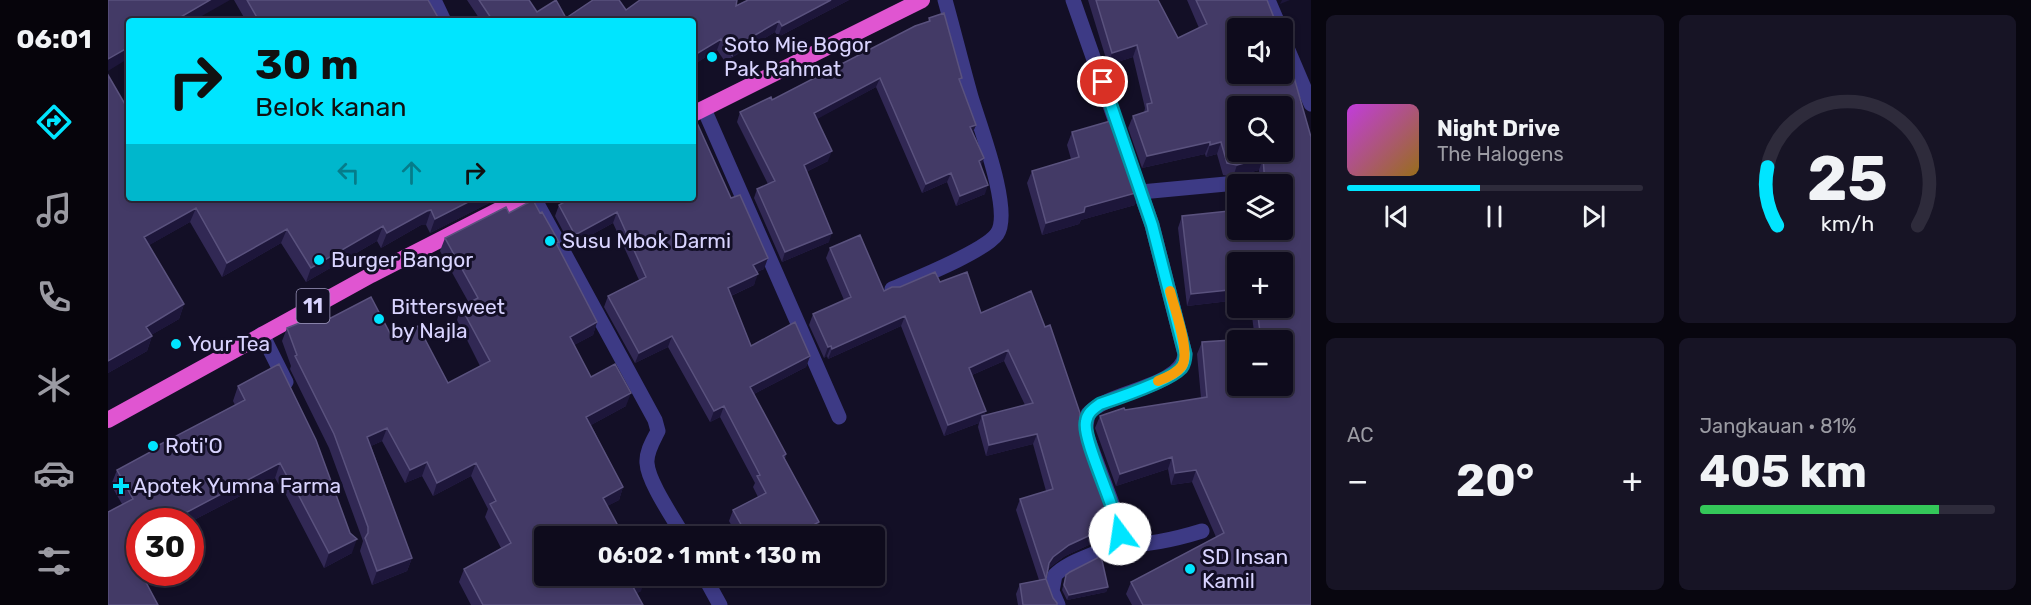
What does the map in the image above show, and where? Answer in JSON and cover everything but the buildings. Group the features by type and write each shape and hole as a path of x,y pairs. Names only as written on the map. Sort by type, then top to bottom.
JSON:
{"highway":[{"path":"698,111 922,0"},
{"name":"11","path":"108,420 371,275 516,201"}],"street":[{"path":"434,0 443,18"},
{"path":"892,289 984,245 999,231 1001,223 990,156 945,0"},
{"path":"1058,605 1052,591 1055,576 1069,564 1109,545 1120,534 1087,437 1086,420 1093,409 1100,404 1169,376 1179,370 1185,361 1184,347 1141,192 1072,0"},
{"path":"1268,0 1276,18"},
{"path":"1293,62 1311,104"},
{"path":"698,111 839,417"},
{"path":"1141,192 1226,184"},
{"path":"536,201 655,420 658,431 650,445 646,462 650,475 678,526"},
{"path":"262,334 294,398"},
{"path":"1109,545 1126,546 1178,539 1202,531"},
{"path":"710,586 720,605"}],"slow traffic":[{"path":"1158,381 1179,370 1185,361 1184,347 1170,291"}],"place":[{"name":"Soto Mie Bogor Pak Rahmat","path":"712,57"},
{"name":"Susu Mbok Darmi","path":"550,241"},
{"name":"Burger Bangor","path":"319,260"},
{"name":"Bittersweet by Najla","path":"379,319"},
{"name":"Your Tea","path":"176,344"},
{"name":"Roti'O","path":"153,446"},
{"name":"Apotek Yumna Farma","path":"121,486"},
{"name":"SD Insan Kamil","path":"1190,569"}],"route":[{"path":"1103,82 1152,225 1185,354 1185,361 1179,370 1161,380 1100,404 1088,414 1085,430 1116,514 1120,534"}]}
